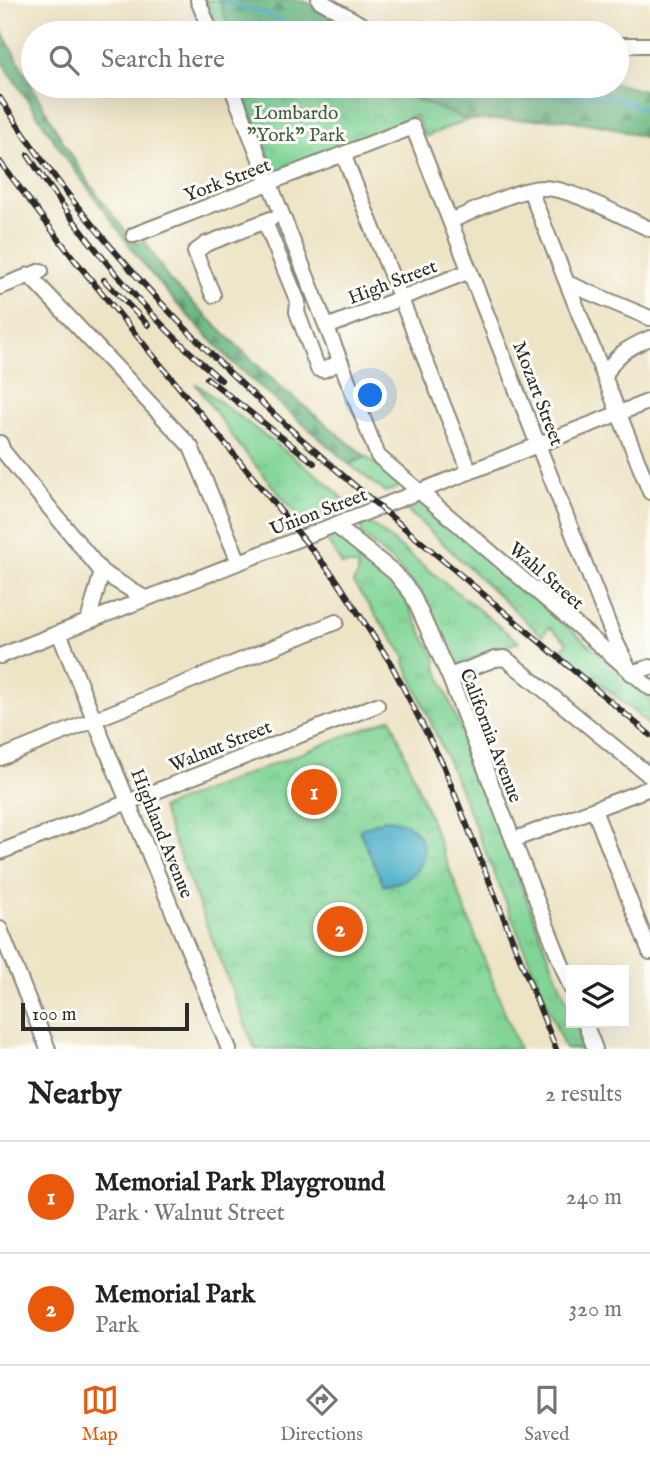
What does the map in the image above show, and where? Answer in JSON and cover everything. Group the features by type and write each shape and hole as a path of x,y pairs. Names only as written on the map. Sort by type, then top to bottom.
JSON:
{"street":[{"path":"198,0 206,21"},
{"path":"319,0 355,21"},
{"path":"629,45 650,45"},
{"path":"236,98 378,456 420,491"},
{"name":"York Street","path":"134,235 413,127"},
{"name":"Mozart Street","path":"413,127 614,638 631,673"},
{"path":"343,154 470,472"},
{"path":"451,221 530,190 554,189 650,229"},
{"path":"530,190 650,492"},
{"path":"213,295 195,252 205,244 282,215"},
{"path":"265,222 298,302 299,320 317,369 323,370 341,362"},
{"name":"High Street","path":"327,327 470,271"},
{"path":"0,287 35,273 191,447 239,562"},
{"path":"567,283 650,318"},
{"path":"298,302 314,294"},
{"path":"605,378 608,368 621,353 650,338"},
{"name":"Union Street","path":"0,656 650,401"},
{"path":"1,448 102,572 146,599"},
{"name":"Wahl Street","path":"420,491 650,688"},
{"name":"California Avenue","path":"335,524 395,573 412,594 449,676 566,975"},
{"path":"88,621 102,572"},
{"path":"0,758 336,622"},
{"name":"Highland Avenue","path":"60,633 229,1049"},
{"path":"449,676 495,659 505,658 650,776"},
{"path":"631,673 650,667"},
{"name":"Walnut Street","path":"0,852 377,705"},
{"path":"513,840 650,788"},
{"path":"594,810 650,953"},
{"path":"0,929 48,1049"},
{"path":"587,1028 595,1049"}],"green space":[{"path":"206,0 220,0 227,21 214,21"},
{"path":"220,0 300,0 342,21 227,21"},
{"path":"0,28 21,66 21,90 0,59"},
{"path":"629,87 650,92 650,139 605,126 563,119 467,120 413,98 629,98"},
{"path":"26,98 39,98 97,194 137,244 145,241 169,280 277,384 366,457 349,464 235,365 146,268"},
{"name":"Lombardo \"York\" Park","path":"245,98 413,98 467,120 425,137 416,116 275,173"},
{"path":"195,383 326,482 351,506 305,525 237,443"},
{"path":"366,457 396,481 398,488 385,492 349,464"},
{"path":"416,501 422,503 650,697 650,726 562,650 567,642 549,627 542,636 403,506"},
{"path":"365,522 374,526 519,642 457,665 453,664 423,596 394,563 361,534 361,526"},
{"path":"337,536 387,572 399,587 436,660 436,666 566,1000 566,1028 577,1028 585,1049 565,1049 460,789 405,663 406,658 353,583 358,575 358,566 343,566 325,537"},
{"path":"391,718 519,1049 255,1049 161,808"}],"water":[{"path":"385,819 409,826 417,833 424,851 422,861 406,879 384,886 359,830"}],"waterway":[{"path":"223,3 265,13 281,21"},
{"path":"616,98 650,111"}],"railway":[{"path":"0,98 95,229 204,347 321,456 650,735"},
{"path":"28,155 70,216 116,274 166,329 221,380"},
{"path":"0,162 74,259 336,579 390,662 443,765 556,1049"},
{"path":"104,280 148,325"},
{"path":"207,378 314,463"}],"place":[{"name":"Memorial Park Playground","path":"314,792"},
{"name":"Memorial Park","path":"340,929"}]}
